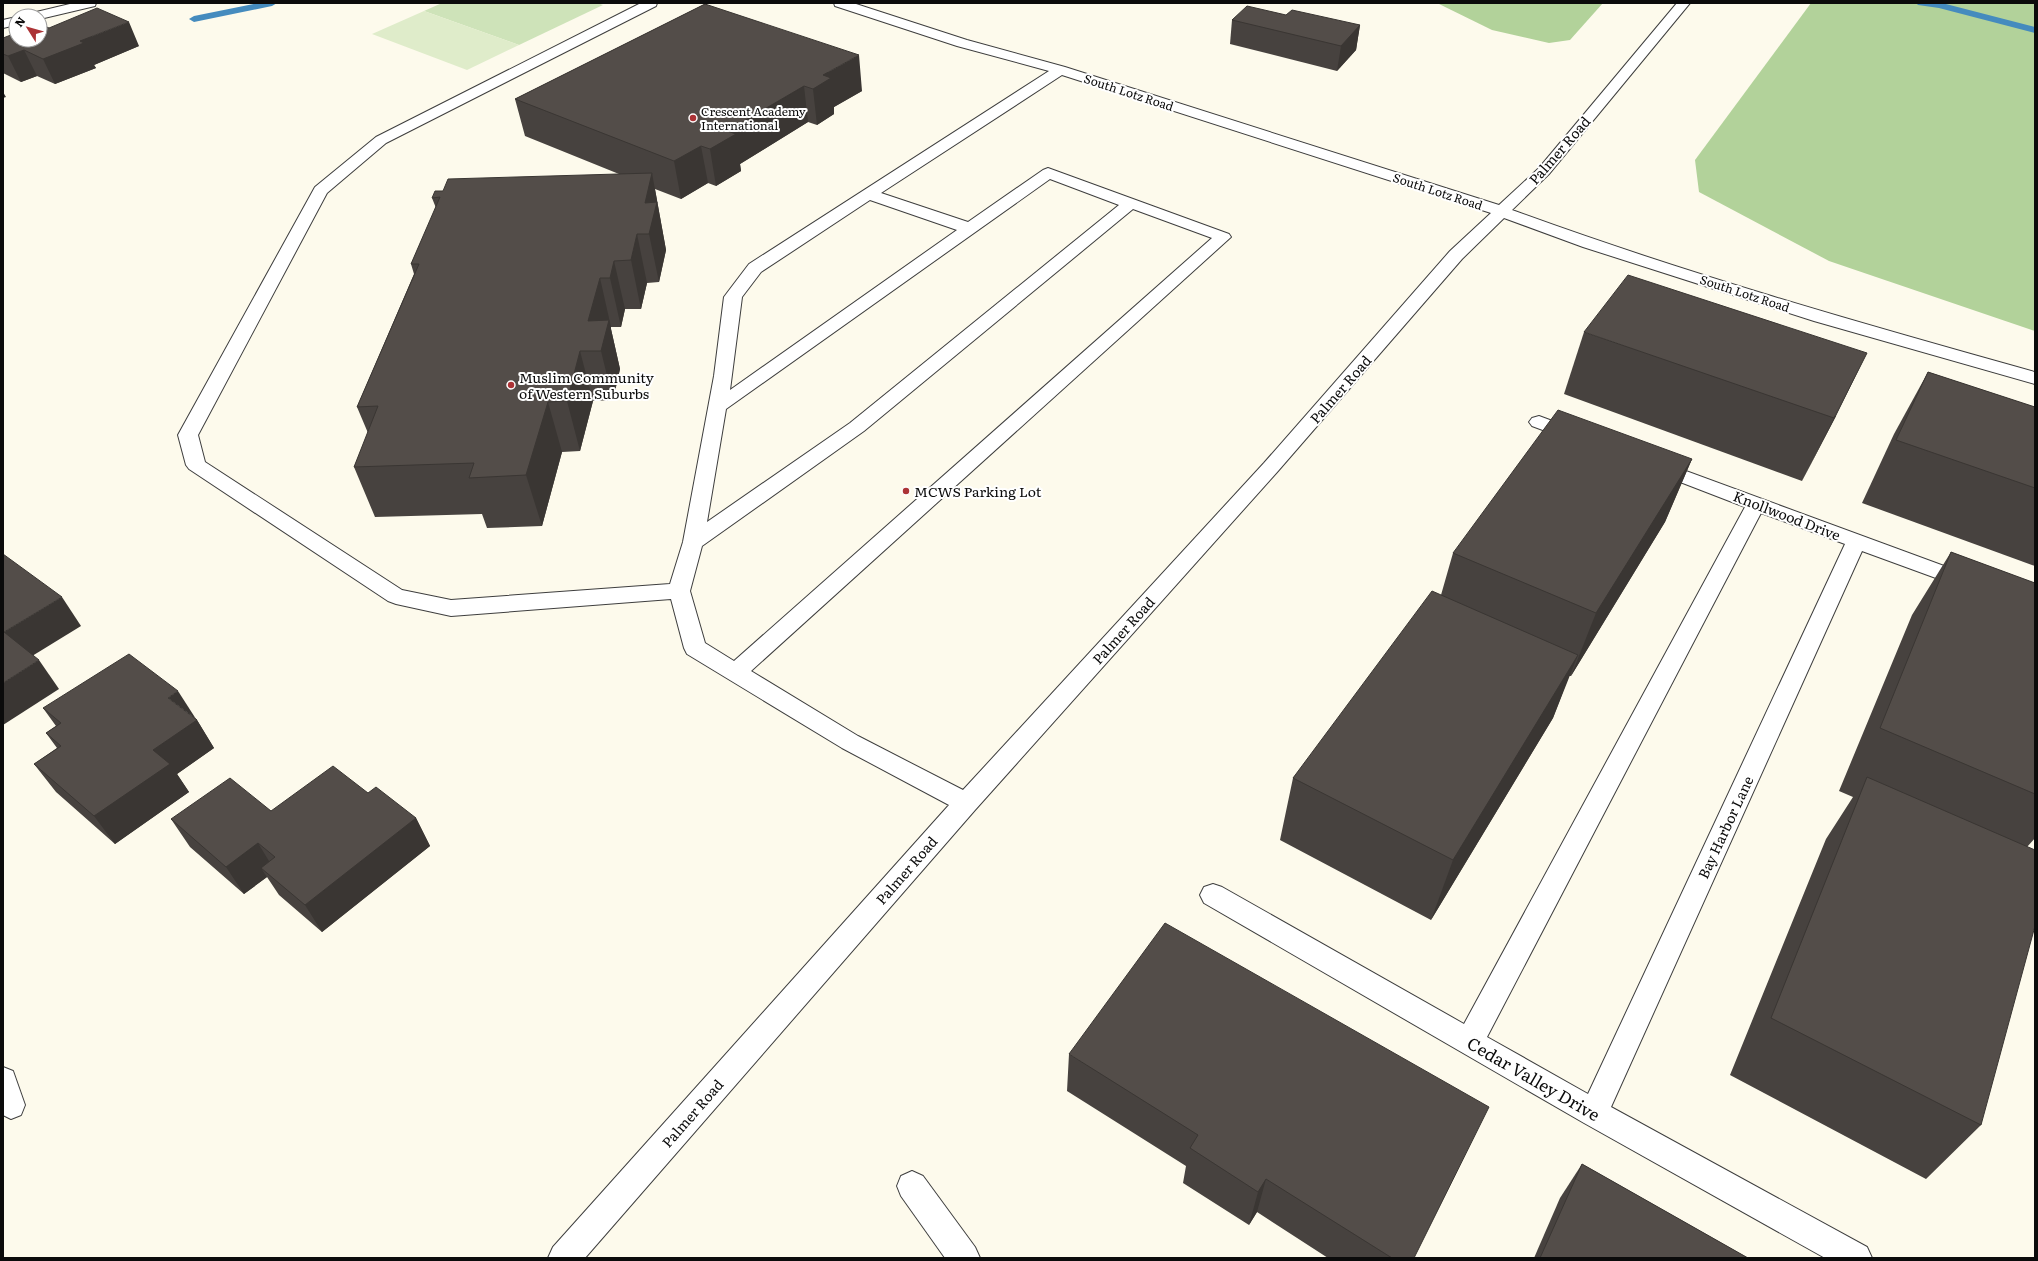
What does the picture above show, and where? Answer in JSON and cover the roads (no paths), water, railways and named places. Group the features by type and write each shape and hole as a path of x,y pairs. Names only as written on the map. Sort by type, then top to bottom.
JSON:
{"street":[{"path":"48,13 90,3"},
{"path":"651,3 381,140 321,190 188,435 196,465 396,596 451,608 679,591"},
{"name":"South Lotz Road","path":"840,3 962,43 1060,70 1500,211 1589,244 1813,314 2035,378"},
{"name":"Palmer Road","path":"564,1258 966,803 1271,467 1456,255 1500,211 1544,171 1684,3"},
{"path":"966,803 850,742 695,648 679,591 693,542 723,376 733,297 755,268 1060,70"},
{"path":"716,408 968,228 1048,173 1223,237 736,672"},
{"path":"868,194 968,228"},
{"path":"693,542 857,427 1131,203"},
{"path":"1538,422 1589,441"},
{"name":"Knollwood Drive","path":"1640,460 1856,542 1983,588"},
{"path":"1470,1041 1756,504"},
{"name":"Bay Harbor Lane","path":"1594,1113 1856,542"},
{"name":"Cedar Valley Drive","path":"1213,895 1594,1113 1856,1258"},
{"path":"912,1186 964,1258"}],"waterway":[{"path":"194,19 272,3"},
{"path":"1921,3 1939,5 2035,30"}],"place":[{"name":"Crescent Academy International","path":"693,118"},
{"name":"Muslim Community of Western Suburbs","path":"511,385"},
{"name":"MCWS Parking Lot","path":"906,491"}]}
